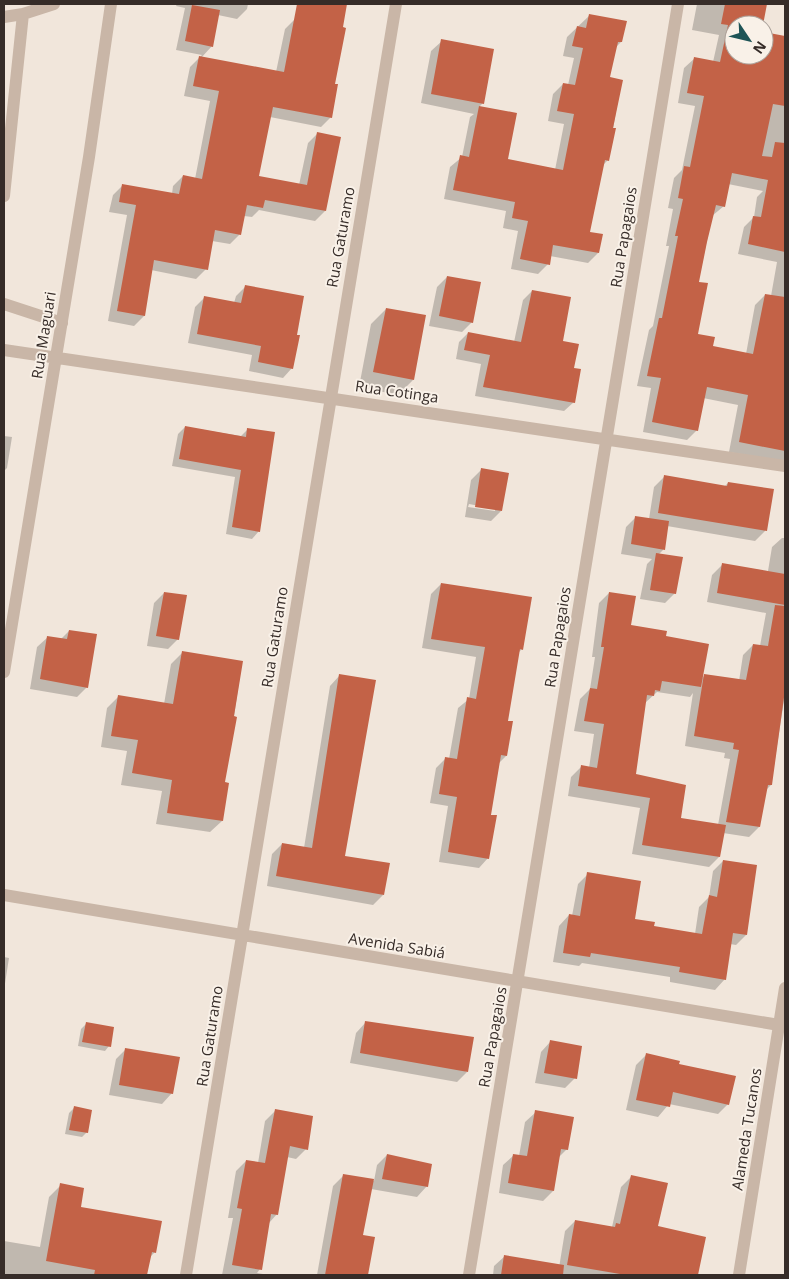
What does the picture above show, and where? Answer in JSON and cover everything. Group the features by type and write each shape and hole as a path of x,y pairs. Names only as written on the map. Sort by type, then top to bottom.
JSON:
{"street":[{"path":"4,17 23,14 54,4"},
{"name":"Rua Maguari","path":"4,672 62,322 111,4"},
{"name":"Rua Gaturamo","path":"186,1275 329,398 396,4"},
{"name":"Rua Papagaios","path":"468,1275 518,982 678,4"},
{"path":"4,196 23,14"},
{"path":"4,304 62,322"},
{"name":"Rua Cotinga","path":"4,350 785,466"},
{"name":"Avenida Sabiá","path":"4,895 782,1026"},
{"name":"Alameda Tucanos","path":"739,1275 782,1026 785,988"}],"building":[{"path":"297,4 347,4 343,27 346,28 335,84 338,84 332,118 273,107 259,176 307,185 317,132 341,137 326,211 265,200 263,208 247,205 241,235 215,230 208,270 154,260 145,316 117,311 136,205 119,202 122,184 179,194 183,175 202,179 219,91 193,86 199,56 284,72"},
{"path":"725,4 767,4 765,15 724,15 724,24 721,24"},
{"path":"192,5 220,10 213,47 185,41"},
{"path":"589,14 627,21 622,42 618,42 610,77 623,80 613,128 616,128 609,161 605,160 590,232 603,234 599,253 553,245 550,265 520,259 528,221 512,218 515,202 453,190 460,155 469,157 479,106 517,113 508,159 563,170 574,114 557,111 563,83 575,85 583,48 572,46 577,26 586,28"},
{"path":"774,34 785,36 785,106 773,104 762,156 772,157 775,142 785,143 785,252 748,244 753,216 761,217 768,180 732,173 725,207 716,205 707,242 699,282 708,283 698,334 715,337 713,346 753,354 765,294 785,297 785,451 739,442 748,395 707,387 698,431 652,422 661,378 647,376 659,318 662,318 678,236 675,236 683,199 678,198 684,166 690,167 704,96 687,93 694,57 720,62 724,44 724,65 774,65"},
{"path":"441,39 494,49 484,104 431,94"},
{"path":"447,276 481,282 473,323 439,316"},
{"path":"245,285 304,296 297,335 300,335 293,369 258,362 261,346 197,334 204,296 241,303"},
{"path":"532,290 571,297 563,341 579,344 574,368 581,369 575,403 483,387 490,355 464,350 468,332 521,342"},
{"path":"386,308 426,315 414,380 373,372"},
{"path":"185,426 246,437 247,428 275,432 260,532 232,527 241,470 179,459"},
{"path":"481,468 509,473 502,511 475,507"},
{"path":"664,475 727,486 728,482 774,489 767,531 658,513"},
{"path":"635,516 669,521 665,550 631,544"},
{"path":"656,553 683,557 676,594 650,590"},
{"path":"722,563 785,574 785,605 717,593"},
{"path":"441,583 532,597 523,650 520,649 508,721 513,721 507,756 501,755 491,815 497,815 489,859 448,852 457,797 439,794 445,757 457,759 467,697 476,699 485,647 431,639"},
{"path":"164,592 187,595 179,640 156,636"},
{"path":"609,592 636,596 631,625 667,631 666,636 709,644 701,687 662,681 660,691 655,690 654,696 647,695 636,774 686,785 681,818 726,825 720,857 642,845 650,798 578,786 581,765 597,768 604,724 584,721 590,688 597,689 604,647 601,647"},
{"path":"775,605 785,606 785,690 772,785 768,785 760,827 726,822 739,750 733,749 734,743 694,736 704,674 746,680 753,644 768,646"},
{"path":"69,630 97,634 88,688 40,679 47,636 67,639"},
{"path":"182,651 243,661 234,716 237,717 225,782 229,783 223,821 167,813 172,780 132,773 138,740 111,736 118,695 173,704"},
{"path":"339,674 376,680 345,856 390,863 384,895 276,876 282,843 312,848"},
{"path":"723,860 757,865 747,935 733,933 726,980 679,972 680,967 591,953 590,957 563,953 569,914 580,916 587,872 641,881 635,919 655,922 654,926 702,934 709,895 717,897"},
{"path":"365,1021 474,1037 468,1072 360,1053"},
{"path":"86,1022 114,1027 111,1047 82,1042"},
{"path":"550,1040 582,1046 577,1079 544,1073"},
{"path":"125,1048 180,1057 173,1094 119,1085"},
{"path":"646,1053 680,1061 679,1064 736,1076 729,1105 673,1092 670,1107 636,1100"},
{"path":"74,1106 92,1110 88,1133 69,1130"},
{"path":"275,1109 313,1116 308,1150 290,1146 278,1215 271,1214 262,1270 232,1265 242,1209 237,1208 246,1160 265,1163"},
{"path":"535,1110 574,1117 568,1150 561,1149 554,1191 508,1183 513,1154 527,1156"},
{"path":"387,1154 432,1164 428,1187 382,1179"},
{"path":"343,1174 374,1179 363,1235 375,1237 368,1275 325,1275"},
{"path":"631,1175 668,1183 658,1226 706,1237 698,1275 626,1275 567,1265 575,1220 615,1227 616,1223 620,1224"},
{"path":"60,1183 84,1188 81,1207 162,1221 156,1253 152,1252 147,1275 94,1275 95,1270 46,1261"},
{"path":"504,1255 564,1265 563,1275 501,1275"}]}
